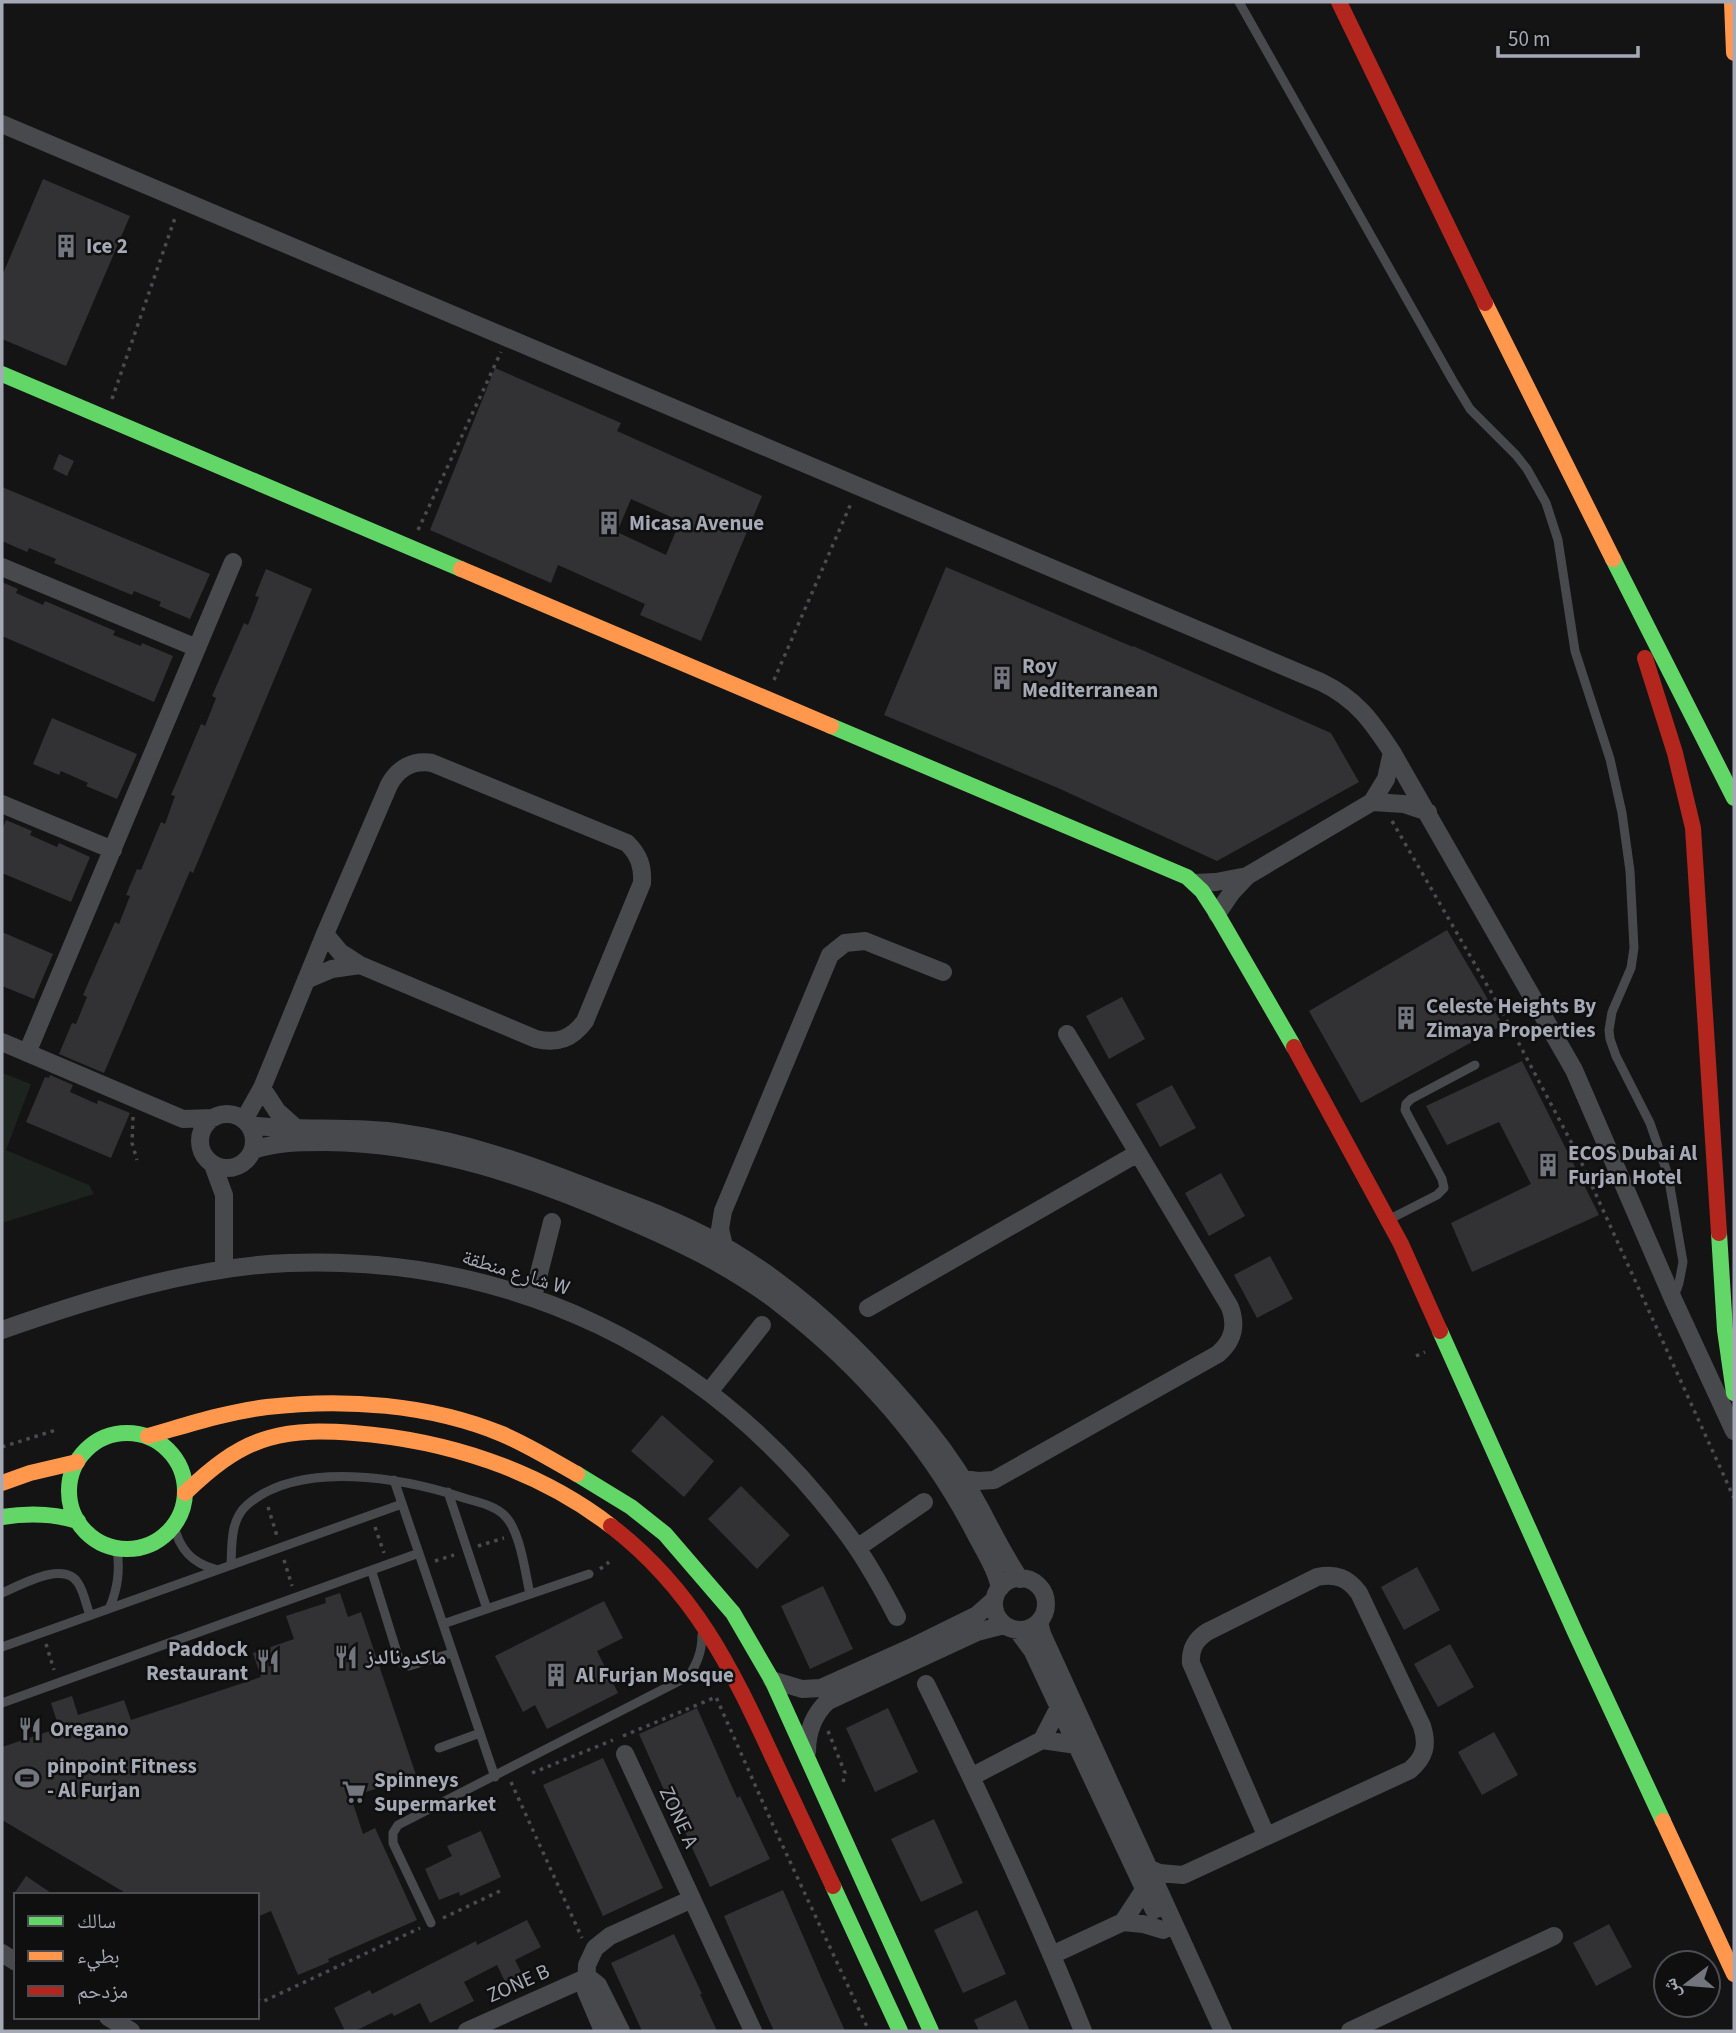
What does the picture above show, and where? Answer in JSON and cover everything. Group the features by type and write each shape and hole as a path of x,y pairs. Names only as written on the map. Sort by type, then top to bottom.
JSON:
{"main road":[{"path":"1732,2 1734,53"},
{"path":"1339,3 1508,349 1734,798"},
{"path":"2,374 1187,877 1195,883 1217,914 1305,1067 1406,1254 1581,1645 1734,1974"},
{"path":"1635,601 1642,650 1675,753 1693,828 1724,1329 1734,1393"},
{"path":"148,1436 222,1415 266,1407 335,1402 404,1408 500,1433 533,1448 631,1507 665,1534 733,1613 772,1680 931,2031"},
{"path":"132,1432 148,1436 160,1443 175,1459 184,1478 182,1510 163,1537 149,1545 133,1549 101,1543 88,1534 78,1521 72,1506 69,1492 71,1476 77,1462 87,1449 100,1439 132,1432"},
{"path":"185,1493 207,1471 233,1453 260,1440 290,1433 367,1432 455,1448 498,1463 539,1482 607,1523 651,1560 667,1578 698,1618 739,1684 900,2031"},
{"path":"2,1483 77,1462"},
{"path":"2,1517 58,1514 78,1521"},
{"path":"877,1983 903,1970"}],"street":[{"path":"2,124 1335,689 1372,721 1392,752 1574,1070 1673,1299 1734,1431"},
{"path":"27,1053 233,562"},
{"path":"2,567 197,648"},
{"path":"1217,914 1247,876 1371,802 1386,779 1392,752"},
{"path":"183,1119 200,1141 204,1157 213,1164 220,1168 235,1167 249,1158 254,1142 247,1123 325,934 389,785 400,769 417,762 432,763 627,843 635,851 643,872 642,883 585,1021 579,1030 561,1040 536,1039 360,965 340,952 325,934"},
{"path":"1371,802 1392,802 1417,807 1428,813"},
{"path":"2,804 113,850"},
{"path":"1195,883 1247,876"},
{"path":"724,1246 720,1229 723,1211 827,961 834,950 851,941 865,941 943,972"},
{"path":"306,980 332,969 360,965"},
{"path":"979,1507 994,1480 1218,1354 1233,1335 1230,1307 1067,1034"},
{"path":"2,1042 183,1119 213,1118 229,1114 247,1123 297,1129 349,1128 401,1132 502,1156 691,1229 724,1246 786,1289 849,1342 877,1371 929,1431 963,1479 1020,1579"},
{"path":"262,1088 277,1111 297,1129"},
{"path":"200,1141 203,1128 213,1118"},
{"path":"253,1150 284,1142 350,1142 448,1156 496,1169 596,1206 682,1243 717,1261 778,1302 807,1326 866,1382 893,1412 939,1471 959,1502 995,1572 997,1594 994,1609 998,1618 1032,1650 1209,2031"},
{"path":"868,1308 1138,1153"},
{"path":"213,1164 224,1195 224,1269"},
{"path":"224,1195 235,1167"},
{"path":"691,1229 709,1222 723,1211"},
{"path":"533,1297 552,1222"},
{"name":"شارع منطقة W","path":"2,1330 98,1298 224,1269 287,1263 349,1262 412,1268 473,1280 533,1297 609,1330 663,1360 709,1391 758,1432 803,1478 857,1548 897,1617"},
{"path":"709,1391 762,1325"},
{"path":"963,1479 994,1480"},
{"path":"857,1548 923,1502"},
{"path":"1148,1868 1183,1875 1410,1770 1418,1763 1426,1744 1417,1714 1359,1593 1351,1583 1340,1577 1317,1577 1207,1632 1193,1645 1191,1654 1195,1671 1266,1835"},
{"path":"772,1680 802,1689 821,1688 977,1615 1012,1580 1034,1583 1043,1595 1044,1614 1039,1622 1025,1630 1011,1628 977,1632 828,1701 813,1719 809,1730 807,1755"},
{"path":"1039,1622 1042,1634 1223,2031"},
{"path":"926,1685 1052,1955 1083,2031"},
{"path":"971,1777 1042,1740 1059,1707"},
{"path":"1042,1740 1077,1745"},
{"name":"ZONE A","path":"625,1754 753,2031"},
{"path":"1166,1908 1183,1875"},
{"path":"1123,1922 1144,1890"},
{"path":"603,2031 586,1991 590,1956 602,1941 610,1936 692,1899"},
{"path":"1052,1955 1123,1922 1163,1930"},
{"path":"1350,2031 1554,1936"},
{"path":"588,1977 598,1985 621,2031"},
{"name":"ZONE B","path":"467,2031 588,1977"},
{"path":"111,2019 131,2031"}],"lane":[{"path":"1239,2 1452,381 1470,409 1527,469 1553,521 1574,651 1610,759 1622,813 1630,872 1634,948 1630,968 1612,1012 1609,1030 1616,1056 1650,1123 1668,1175 1683,1262 1673,1299"},
{"path":"1388,1220 1437,1195 1444,1188 1443,1179 1405,1110 1406,1104 1475,1065"},
{"path":"231,1565 232,1535 237,1519 246,1506 270,1491 293,1482 326,1477 394,1480 448,1492 495,1508 505,1515 516,1534 530,1594"},
{"path":"394,1480 495,1777"},
{"path":"448,1492 487,1609"},
{"path":"2,1647 402,1504"},
{"path":"174,1525 183,1550 193,1560 217,1570"},
{"path":"110,1607 119,1578 117,1548"},
{"path":"2,1703 419,1553"},
{"path":"2,1593 52,1573 62,1572 72,1576 78,1584 90,1615"},
{"path":"372,1572 403,1665 409,1666 452,1653"},
{"path":"443,1624 589,1574"},
{"path":"689,1676 702,1648 698,1618"},
{"path":"431,1923 393,1843 393,1833 398,1825 689,1676 715,1674 739,1684"},
{"path":"439,1748 480,1733"}],"path":[{"path":"106,418 181,200"},
{"path":"410,547 508,338"},
{"path":"766,698 858,486"},
{"path":"1392,802 1392,821 1498,1004 1578,1155 1734,1498"},
{"path":"136,1099 132,1143 137,1160"},
{"path":"2,1447 57,1430"},
{"path":"371,1516 388,1565"},
{"path":"423,1565 516,1534"},
{"path":"42,1632 58,1682"},
{"path":"523,1777 716,1697 869,2031"},
{"path":"506,1771 590,1956"},
{"path":"259,2001 262,2002 500,1891"}],"shaded area":[{"path":"3,1073 31,1084 6,1150 89,1185 94,1194 2,1223"}],"building":[{"name":"Ice 2","path":"43,179 130,216 66,366 2,339 2,276"},
{"path":"495,368 621,423 617,431 762,496 701,641 640,615 645,604 558,565 551,583 430,530","holes":["631,499 680,521 666,555 617,532"]},
{"path":"59,454 74,461 67,476 53,469"},
{"path":"2,487 210,574 190,619 159,606 161,602 134,591 132,595 54,563 56,559 29,548 27,552 2,541"},
{"path":"946,567 1331,733 1359,782 1217,861 1058,788 884,715"},
{"path":"266,569 312,589 193,873 190,871 104,1073 59,1054 72,1023 76,1024 87,997 83,995 115,922 119,924 130,896 126,895 137,869 141,870 161,822 165,824 175,796 171,795 201,724 205,726 216,698 212,696 244,623 248,625 259,597 255,596"},
{"path":"2,582 18,589 16,593 43,605 45,601 115,631 113,635 173,656 154,702 2,636"},
{"path":"52,718 137,754 117,799 86,786 88,783 61,771 59,775 33,764"},
{"path":"6,820 32,831 30,835 57,847 59,843 90,857 71,902 2,873 2,830"},
{"name":"Celeste Heights By Zimaya Properties","path":"1447,930 1503,1025 1361,1103 1309,1011"},
{"path":"2,932 53,954 34,999 2,986"},
{"path":"1122,997 1145,1039 1109,1059 1086,1016"},
{"name":"ECOS Dubai Al Furjan Hotel","path":"1522,1061 1599,1215 1472,1272 1451,1223 1531,1184 1499,1122 1447,1145 1426,1106"},
{"path":"50,1075 73,1085 70,1092 97,1104 98,1100 130,1113 111,1158 26,1122 45,1077 49,1078"},
{"path":"1172,1085 1196,1128 1160,1147 1136,1104"},
{"path":"1221,1173 1245,1216 1209,1236 1185,1193"},
{"path":"1270,1256 1293,1299 1257,1318 1234,1275"},
{"path":"662,1415 714,1461 684,1497 631,1451"},
{"path":"741,1486 790,1535 757,1569 708,1519"},
{"path":"1417,1567 1440,1610 1404,1630 1381,1587"},
{"path":"823,1586 853,1649 810,1669 781,1606"},
{"path":"340,1593 348,1617 361,1612 417,1778 351,1797 363,1834 375,1828 417,1920 298,1975 271,1911 259,1916 259,1893 126,1893 2,1820 2,1747 59,1728 51,1703 72,1696 78,1715 124,1700 131,1720 261,1677 253,1653 294,1639 286,1616 326,1603 325,1598"},
{"name":"Al Furjan Mosque","path":"604,1601 623,1638 597,1651 618,1693 547,1729 535,1705 523,1712 495,1656"},
{"path":"1450,1644 1474,1687 1438,1707 1414,1664"},
{"path":"697,1708 737,1798 740,1796 770,1859 710,1887 639,1734"},
{"path":"888,1708 918,1772 875,1792 846,1728"},
{"path":"1494,1732 1518,1775 1482,1795 1458,1752"},
{"path":"603,1758 663,1888 603,1916 543,1785"},
{"path":"934,1819 963,1883 921,1902 891,1839"},
{"path":"481,1831 501,1877 460,1896 459,1892 439,1900 425,1869 452,1856 447,1846"},
{"path":"26,1876 51,1893 14,1893"},
{"path":"783,1890 845,2031 774,2031 764,2009 724,1916"},
{"path":"977,1910 1006,1974 963,1993 934,1930"},
{"path":"527,1920 541,1947 515,1960 525,1980 508,1988 497,1965 464,1982 474,2001 430,2023 420,2003 355,2031 345,2031 334,2008 370,1990 372,1994 476,1941 477,1945"},
{"path":"1609,1924 1632,1967 1596,1986 1573,1943"},
{"path":"674,1934 717,2031 642,2031 611,1963"},
{"path":"1016,2000 1030,2031 979,2031 974,2020"}],"traffic: fast":[{"path":"2,374 461,569"},
{"path":"1613,559 1734,798"},
{"path":"831,726 1187,877 1202,891 1217,914 1294,1047"},
{"path":"1719,1233 1725,1330 1734,1393"},
{"path":"1440,1331 1663,1821"},
{"path":"127,1433 149,1438 168,1450 180,1469 185,1491 180,1513 168,1532 149,1544 127,1549 105,1544 86,1532 74,1513 69,1491 74,1469 86,1450 105,1438 127,1433"},
{"path":"577,1474 631,1507 665,1534 733,1613 772,1680 931,2031"},
{"path":"2,1517 40,1514 78,1521"},
{"path":"833,1886 900,2031"}],"traffic: slow":[{"path":"1732,2 1734,53"},
{"path":"1485,303 1613,559"},
{"path":"461,569 831,726"},
{"path":"148,1436 222,1415 267,1407 326,1403 386,1406 474,1424 521,1443 577,1474"},
{"path":"185,1493 224,1460 257,1442 300,1432 354,1433 422,1442 489,1461 552,1488 611,1526"},
{"path":"2,1483 77,1462"},
{"path":"1663,1821 1734,1974"}],"traffic: jam":[{"path":"1339,2 1485,303"},
{"path":"1645,658 1675,753 1693,828 1719,1233"},
{"path":"1294,1047 1401,1244 1440,1331"},
{"path":"611,1526 665,1576 708,1632 742,1693 833,1886"}],"place":[{"name":"Ice 2","path":"66,246"},
{"name":"Micasa Avenue","path":"609,523"},
{"name":"Roy Mediterranean","path":"1002,678"},
{"name":"Celeste Heights By Zimaya Properties","path":"1406,1018"},
{"name":"ECOS Dubai Al Furjan Hotel","path":"1548,1165"},
{"name":"ماكدونالدز","path":"346,1657"},
{"name":"Paddock Restaurant","path":"268,1661"},
{"name":"Al Furjan Mosque","path":"556,1675"},
{"name":"Oregano","path":"30,1729"},
{"name":"pinpoint Fitness - Al Furjan","path":"27,1778"},
{"name":"Spinneys Supermarket","path":"354,1792"}]}
